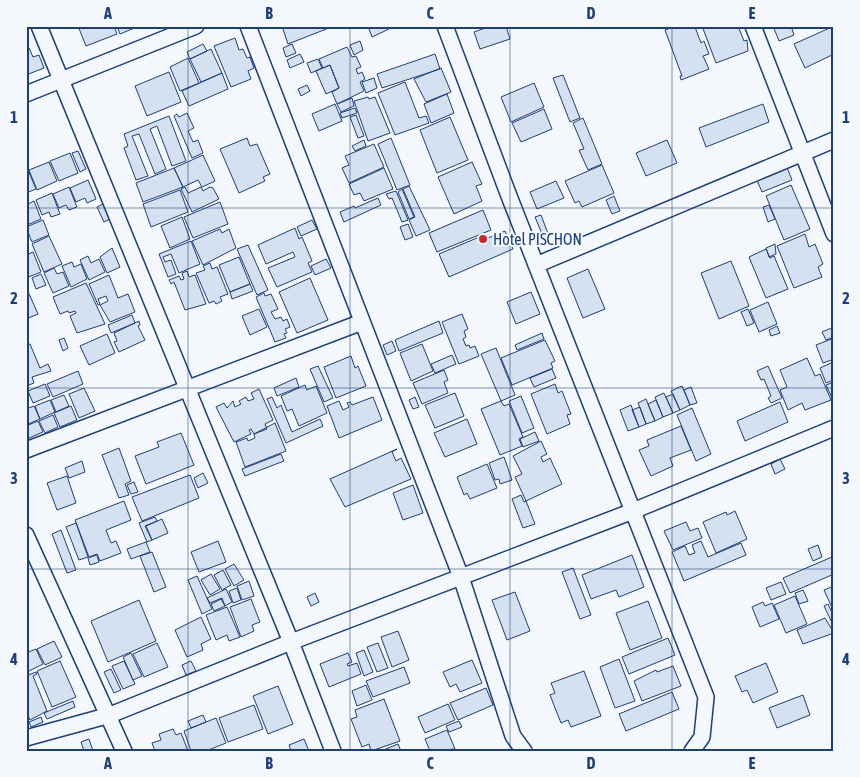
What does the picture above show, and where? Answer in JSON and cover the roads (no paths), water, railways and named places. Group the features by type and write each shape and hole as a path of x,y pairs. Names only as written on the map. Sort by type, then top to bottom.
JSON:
{"street":[{"path":"39,26 189,389 333,751"},
{"path":"26,94 196,26"},
{"path":"248,26 460,577 513,736 524,751"},
{"path":"445,26 706,697 702,737 692,751"},
{"path":"753,26 834,234"},
{"path":"536,264 834,140"},
{"path":"26,450 362,322"},
{"path":"26,738 110,715 291,642 633,511 834,428"},
{"path":"26,534 110,715 124,751"}],"place":[{"name":"Hotel PISCHON","path":"483,239"}]}
